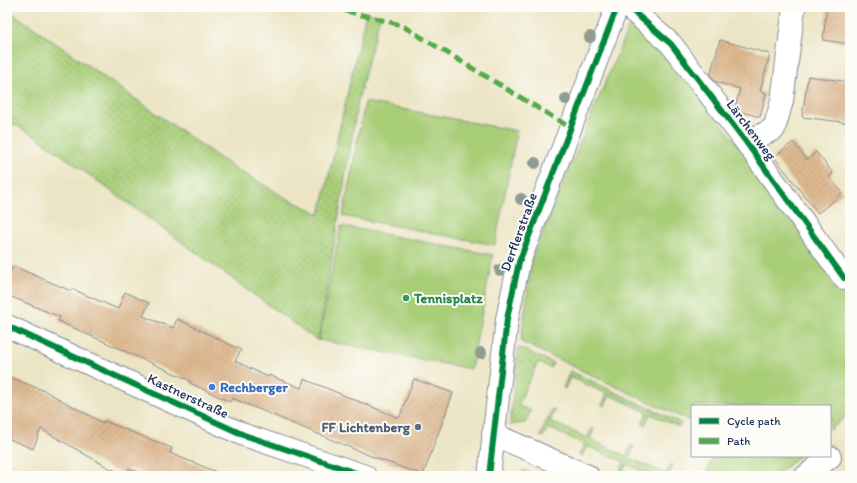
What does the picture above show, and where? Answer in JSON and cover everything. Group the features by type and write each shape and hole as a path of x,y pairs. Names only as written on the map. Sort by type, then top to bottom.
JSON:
{"street":[{"name":"Derflerstraße","path":"489,476 507,319 519,262 617,7"},
{"name":"Lärchenweg","path":"628,7 671,44 746,142 844,278"},
{"name":"Lärchenweg","path":"746,142 774,128 782,101 794,7"},
{"name":"Kastnerstraße","path":"7,326 244,435 365,476"},
{"path":"493,434 588,476"},
{"path":"806,476 830,457"}],"green space":[{"path":"7,9 230,165 286,198 320,214 366,12 380,16 358,100 318,341 34,135 7,121"},
{"path":"629,26 667,51 850,293 850,413 831,429 831,405 691,405 691,422 521,342 532,258"},
{"path":"365,102 517,131 495,245 343,216"},
{"name":"Tennisplatz","path":"341,226 493,255 471,369 319,340"},
{"path":"518,347 553,363 551,368 538,362 518,405 531,411 525,423 510,425"},
{"path":"570,371 681,423 679,427 650,414 645,425 642,424 647,412 610,395 605,406 602,405 607,394 570,377 565,389 563,388"},
{"path":"552,409 555,410 550,421 587,438 592,428 594,429 590,439 626,456 631,445 634,447 630,458 666,474 671,464 673,465 669,476 653,476 627,464 622,474 619,473 624,462 587,446 582,456 579,455 584,444 548,428 543,437 540,436"},
{"path":"713,457 798,457 775,476 705,476"},
{"path":"524,470 539,476 521,476"}],"building":[{"path":"827,7 850,7 850,44 823,40"},
{"path":"720,40 770,54 760,91 766,93 760,117 738,111 735,107 740,89 716,82 710,75"},
{"path":"808,76 850,82 850,123 802,117"},
{"path":"793,142 807,160 816,152 833,173 829,177 843,193 818,213 774,157"},
{"path":"13,266 118,309 125,292 149,303 143,316 173,328 177,319 190,325 241,350 235,361 268,377 269,375 301,388 304,379 399,418 414,379 453,393 423,475 373,457 232,398 230,402 190,383 191,381 58,321 60,317 7,295 7,280"},
{"path":"7,376 45,391 103,423 104,421 172,448 170,453 226,476 148,476 129,468 127,475 109,468 41,429 33,449 7,438"}],"marked path":[{"path":"331,7 401,25 571,128"}],"cycle path":[{"path":"489,476 507,319 519,262 617,7"},
{"path":"628,7 671,44 746,142 844,278"},
{"path":"7,326 244,435 365,476"}],"place":[{"name":"Tennisplatz","path":"406,298"},
{"name":"Rechberger","path":"212,387"},
{"name":"FF Lichtenberg","path":"418,427"}]}
